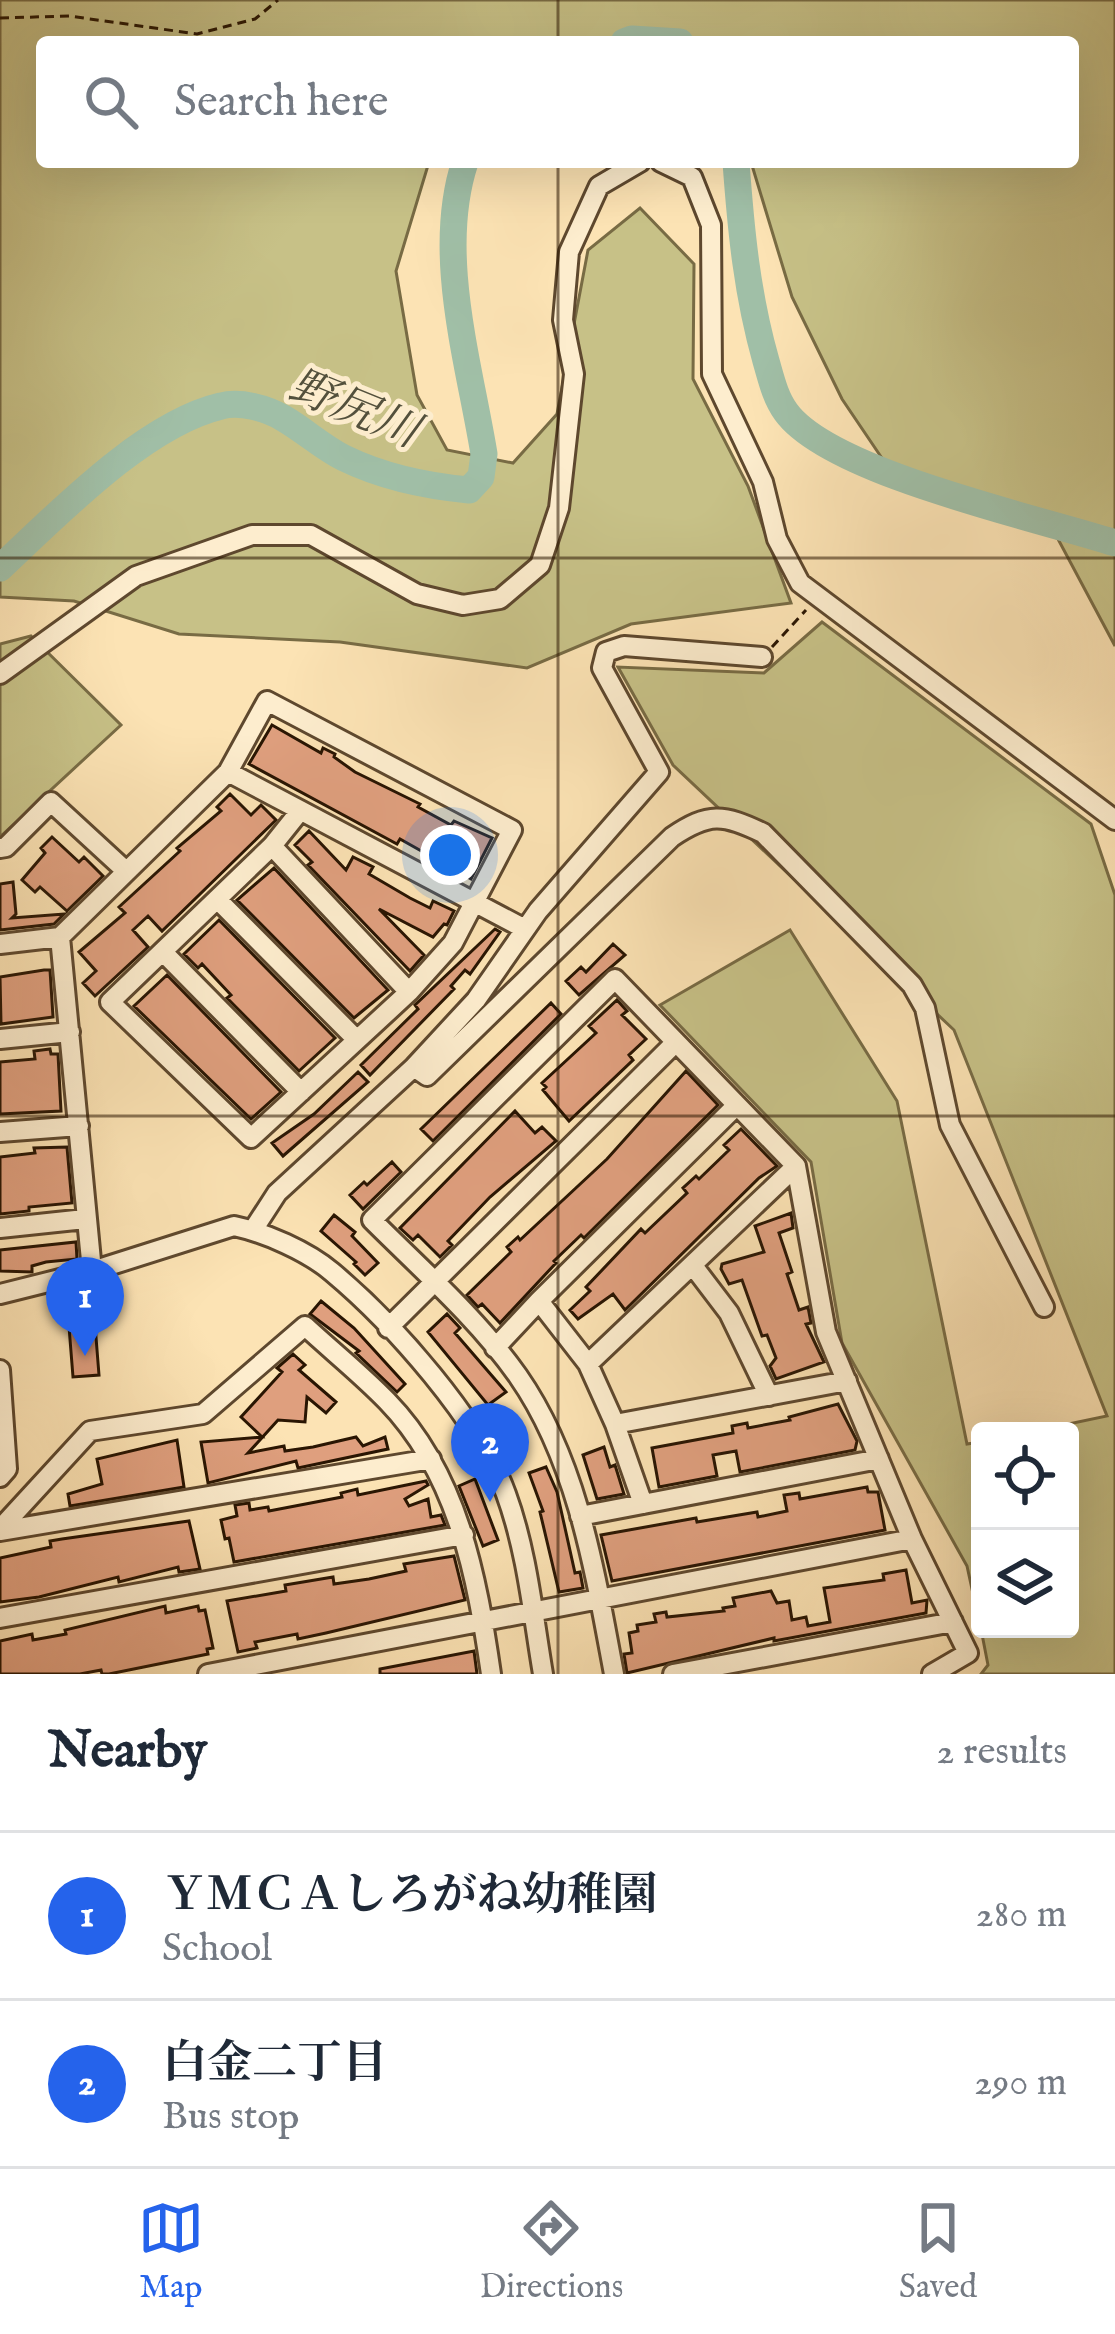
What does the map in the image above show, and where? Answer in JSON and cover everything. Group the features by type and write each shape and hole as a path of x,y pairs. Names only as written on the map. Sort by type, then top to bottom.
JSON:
{"street":[{"path":"0,674 136,576 252,535 311,535 417,594 464,605 500,599 540,565 559,508 574,374 563,320 569,252 599,186 630,168"},
{"path":"673,168 692,177 711,225 712,374 763,482 777,538 800,583 1115,820"},
{"path":"254,1230 277,1193 415,1067 496,976 524,929 659,772 602,668 606,652 624,646 762,657"},
{"path":"0,944 60,938 228,772 267,701 512,830 453,943 409,992 251,1138 110,1003 272,846 300,811"},
{"path":"228,772 524,929"},
{"path":"0,848 6,848 51,802 126,871"},
{"path":"415,1067 427,1076 672,837 694,822 717,817 736,820 763,833 912,985 925,1008 950,1125 1044,1306"},
{"path":"272,846 409,992"},
{"path":"218,899 357,1040"},
{"path":"60,938 92,1271"},
{"path":"163,952 301,1092"},
{"path":"614,1674 580,1516 560,1455 519,1378 372,1220 615,979 796,1166 826,1332 913,1539 968,1653 932,1674"},
{"path":"0,1039 70,1032"},
{"path":"388,1328 676,1042"},
{"path":"495,1348 737,1106"},
{"path":"0,1132 79,1126"},
{"path":"588,1364 796,1166"},
{"path":"0,1228 86,1219"},
{"path":"0,1294 234,1226 254,1230 330,1270 458,1405 489,1456 507,1495 543,1674"},
{"path":"694,1267 729,1313 769,1396"},
{"path":"539,1301 588,1364 644,1504"},
{"path":"0,1530 90,1431 203,1414 305,1326 390,1403 431,1459 464,1534 490,1674"},
{"path":"0,1370 7,1469 0,1477"},
{"path":"615,1424 847,1381"},
{"path":"0,1530 431,1459"},
{"path":"580,1516 879,1459"},
{"path":"0,1618 464,1534"},
{"path":"208,1674 913,1539"},
{"path":"673,1674 952,1622"}],"path":[{"path":"0,18 69,16 197,34 255,19 278,0"},
{"path":"762,657 818,597"}],"shaded area":[{"path":"0,0 1115,0 1115,646 1058,539 1010,505 894,476 842,399 792,297 753,168 1079,168 1079,36 36,36 36,168 427,168 396,271 417,395 447,450 513,463 557,414 588,250 640,208 694,264 693,379 748,486 791,603 631,624 527,668 340,642 179,634 74,601 0,597"},
{"path":"822,622 1091,824 1115,895 1115,1674 981,1674 988,1665 983,1638 1079,1638 1078,1422 1107,1416 954,1030 673,765 618,667 764,673"},
{"path":"31,636 121,725 0,837 0,644"},
{"path":"790,930 897,1101 967,1444 971,1443 971,1584 967,1566 842,1343 811,1162 660,1005"}],"building":[{"path":"272,725 321,753 323,748 335,754 355,772 451,825 454,821 492,838 471,879 249,764"},
{"path":"230,794 251,815 261,805 276,820 162,931 148,916 133,930 148,947 95,996 83,983 96,971 79,952 125,913 119,907 221,811 217,807"},
{"path":"309,831 346,870 353,857 373,867 369,874 410,898 430,908 433,901 454,911 433,937 379,909 424,955 410,971 308,865 312,862 295,845"},
{"path":"52,837 103,876 67,911 40,887 35,892 22,880"},
{"path":"274,868 388,990 354,1018 237,900"},
{"path":"13,882 16,914 12,918 64,914 54,924 0,930 0,884"},
{"path":"219,920 335,1038 299,1071 227,998 231,995 202,964 198,968 184,954"},
{"path":"495,929 500,932 470,974 465,970 451,986 454,989 370,1075 361,1065 418,1009 415,1005"},
{"path":"613,944 625,955 579,995 566,981 581,967 586,972"},
{"path":"50,970 53,1017 1,1024 0,977"},
{"path":"167,975 281,1092 251,1119 134,1006"},
{"path":"617,1000 627,1011 622,1015 646,1039 629,1055 633,1060 569,1121 542,1083 596,1033 589,1026"},
{"path":"551,1003 561,1014 433,1141 421,1129"},
{"path":"50,1049 51,1054 58,1054 61,1111 0,1114 0,1062 35,1059 34,1051"},
{"path":"686,1071 718,1105 584,1238 581,1235 554,1261 500,1323 482,1304 478,1307 467,1295 511,1252 507,1247 607,1159"},
{"path":"358,1072 368,1082 283,1156 272,1143 314,1114"},
{"path":"515,1111 535,1133 542,1127 556,1141 490,1197 448,1241 452,1245 440,1257 418,1235 413,1240 400,1228"},
{"path":"741,1129 777,1166 759,1178 625,1310 613,1294 578,1319 570,1310 590,1291 586,1287 641,1229 645,1233 687,1193 683,1188 729,1150 724,1145"},
{"path":"67,1147 72,1203 0,1214 0,1157 35,1153 34,1148"},
{"path":"392,1162 401,1172 363,1209 350,1195"},
{"path":"791,1213 793,1228 779,1233 792,1272 787,1274 799,1310 808,1307 811,1323 806,1324 824,1362 776,1379 770,1366 776,1358 767,1335 762,1336 742,1280 729,1284 721,1269 722,1264 764,1252 755,1226"},
{"path":"334,1215 355,1232 352,1236 378,1263 365,1275 321,1231"},
{"path":"76,1242 77,1259 32,1266 32,1272 0,1271 0,1250"},
{"path":"321,1301 354,1328 405,1384 397,1392 356,1353 359,1351 310,1314"},
{"path":"94,1312 99,1375 73,1377 68,1314"},
{"path":"447,1314 460,1328 455,1333 506,1392 488,1405 428,1332"},
{"path":"293,1354 305,1365 299,1370 336,1402 326,1413 307,1397 305,1422 278,1420 248,1453 356,1437 363,1446 385,1437 388,1449 298,1468 296,1461 208,1483 201,1442 262,1437 241,1417"},
{"path":"838,1404 857,1441 855,1450 740,1472 736,1451 713,1455 717,1476 659,1487 652,1448 733,1433 732,1426 747,1423 748,1428 790,1420"},
{"path":"177,1440 184,1487 70,1506 68,1494 102,1484 97,1459"},
{"path":"604,1447 624,1494 597,1499 583,1455"},
{"path":"546,1467 583,1588 559,1592 543,1511 529,1473"},
{"path":"475,1479 498,1540 483,1546 459,1486"},
{"path":"426,1481 428,1485 405,1499 409,1506 428,1499 431,1517 441,1515 445,1525 234,1562 229,1538 225,1539 221,1520 237,1516 235,1505 249,1503 250,1510 268,1507 269,1511 342,1497 341,1493 357,1489 358,1495"},
{"path":"867,1487 868,1492 878,1492 885,1530 612,1581 601,1535 696,1518 697,1522 757,1512 758,1517 787,1511 784,1495 799,1493 800,1499"},
{"path":"189,1521 200,1569 179,1572 178,1567 0,1602 0,1558 51,1547 50,1541"},
{"path":"454,1556 465,1600 298,1639 297,1634 255,1642 257,1648 238,1652 227,1601 333,1577 334,1584 369,1579 406,1571 404,1564"},
{"path":"906,1570 912,1603 927,1600 926,1613 774,1638 627,1673 624,1654 632,1653 629,1633 638,1631 637,1625 656,1622 654,1614 724,1611 735,1606 733,1598 771,1591 777,1603 789,1601 792,1620 806,1617 808,1626 830,1622 824,1588 884,1580 883,1574"},
{"path":"165,1606 166,1613 198,1606 199,1611 205,1610 213,1648 207,1649 208,1654 109,1674 101,1670 0,1674 0,1641 66,1634 65,1630"},
{"path":"474,1651 477,1674 380,1674 380,1669"}],"waterway":[{"name":"野尻川","path":"0,568 132,451 162,431 221,406 253,406 276,414 336,454 374,470 469,490 481,477 484,454 454,270 453,233 464,168"},
{"name":"野尻川","path":"737,168 754,311 772,381 786,412 810,434 889,474 1115,543"}],"place":[{"name":"ＹＭＣＡしろがね幼稚園","path":"85,1356"},
{"name":"白金二丁目","path":"490,1502"}]}
